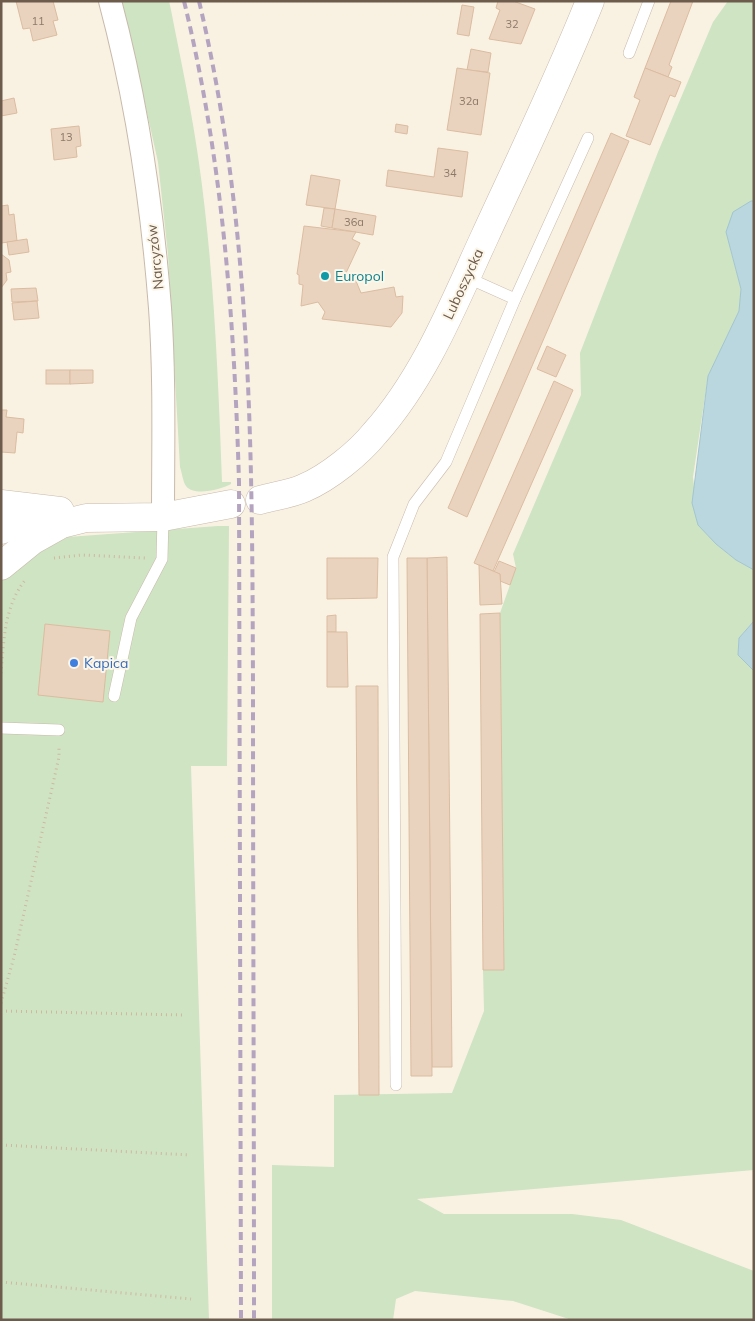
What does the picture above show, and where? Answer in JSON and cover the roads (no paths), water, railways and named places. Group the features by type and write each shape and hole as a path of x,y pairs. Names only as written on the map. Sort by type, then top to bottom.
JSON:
{"street":[{"name":"Narcyzów","path":"110,1 135,106 151,220 162,346 163,517"},
{"name":"Luboszycka","path":"260,500 303,489 326,476 375,434 401,400 446,319 466,277 545,106 590,1"},
{"path":"1,504 50,509 74,520"},
{"path":"1,530 9,527 74,520 163,517 231,504"},
{"path":"1,566 33,540 74,520"}],"lane":[{"path":"629,53 649,1"},
{"path":"396,1085 393,557 414,504 446,462 515,300 588,138"},
{"path":"466,277 515,300"},
{"path":"114,696 130,618 162,559 163,517"},
{"path":"1,728 58,730"}],"water":[{"path":"754,201 754,570 736,560 716,544 698,525 692,503 708,376 739,311 741,289 726,232 733,212"},
{"path":"754,621 754,671 738,655 739,638"}],"railway":[{"path":"184,1 197,61 217,181 230,300 237,421 239,482 241,1320"},
{"path":"199,1 217,87 230,172 240,258 250,429 253,602 254,1320"}],"place":[{"name":"Europol","path":"325,276"},
{"name":"Kapica","path":"74,663"}]}
